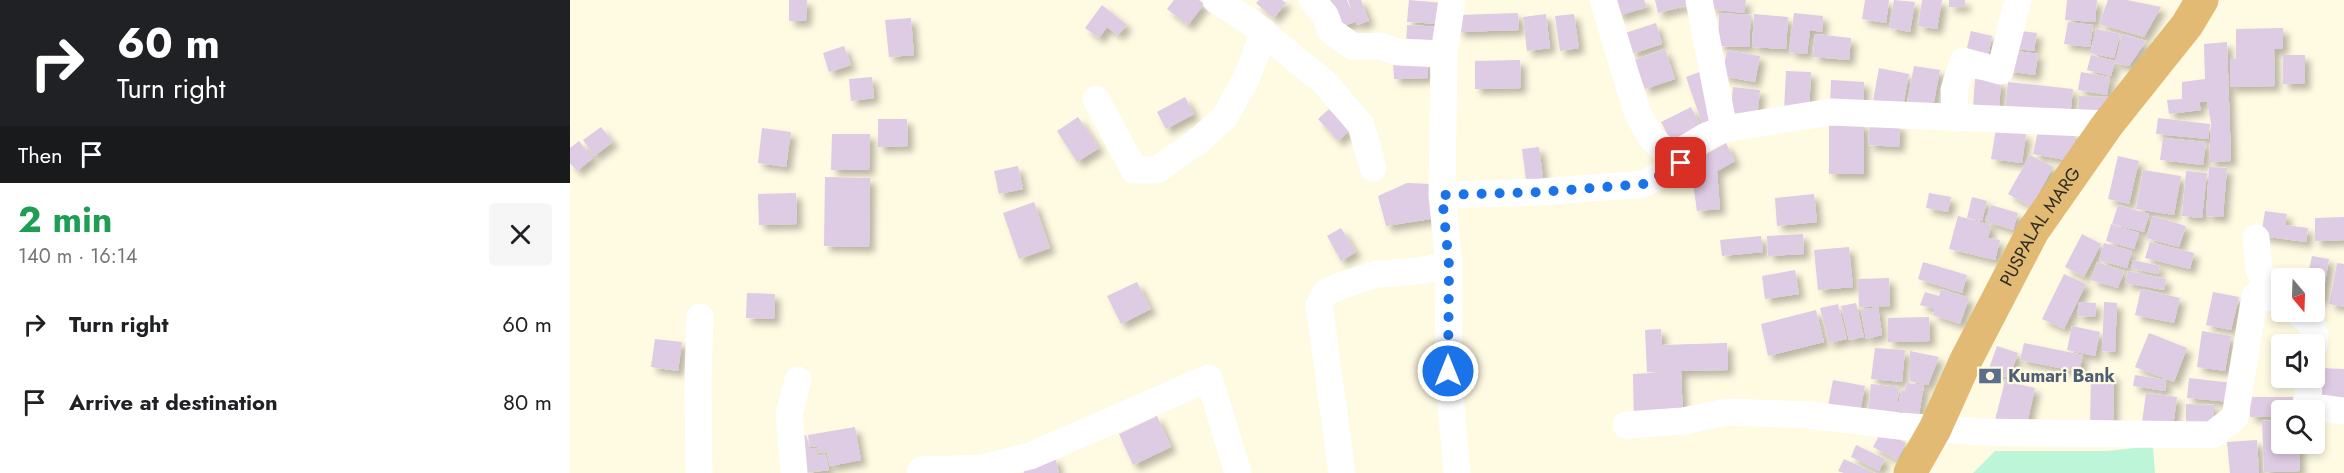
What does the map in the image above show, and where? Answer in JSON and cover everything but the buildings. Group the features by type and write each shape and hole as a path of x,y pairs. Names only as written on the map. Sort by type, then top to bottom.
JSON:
{"main road":[{"name":"PUSPALAL MARG","path":"1910,473 1935,429 1966,360 2033,231 2108,124 2180,34 2202,0"}],"street":[{"path":"1216,0 1264,32 1325,83 1361,125 1373,168"},
{"path":"1312,0 1325,15 1331,31 1354,46 1381,46 1398,52 1444,54"},
{"path":"1452,0 1444,54 1442,195 1449,265 1448,371 1457,473"},
{"path":"1603,0 1637,112 1650,136 1664,150 1681,151 1706,136 1724,129 1831,112 2108,124"},
{"path":"1699,0 1724,129"},
{"path":"1954,118 1954,90 1963,61 2000,72 2018,0"},
{"path":"1096,99 1134,171 1157,170 1198,141 1224,118 1247,77 1264,32"},
{"path":"1442,195 1541,192 1644,184 1681,163 1681,151"},
{"path":"2256,238 2259,271 2271,286"},
{"path":"1342,473 1319,305 1326,292 1377,274 1419,271 1449,265"},
{"path":"1626,425 1683,421 1727,412 1809,415 1980,432 2212,435 2235,417 2255,296 2271,300"},
{"path":"699,473 700,317"},
{"path":"920,473 921,470 981,468 1030,456 1209,378 1238,473"},
{"path":"794,473 789,414 798,380"},
{"path":"2309,388 2306,406 2344,411"}],"green space":[{"path":"2153,446 2155,473 1973,473 1995,451 2108,451"}],"place":[{"name":"Kumari Bank","path":"1990,376"}],"route":[{"path":"1448,371 1449,265 1442,195 1541,192 1644,184 1681,163"}]}
